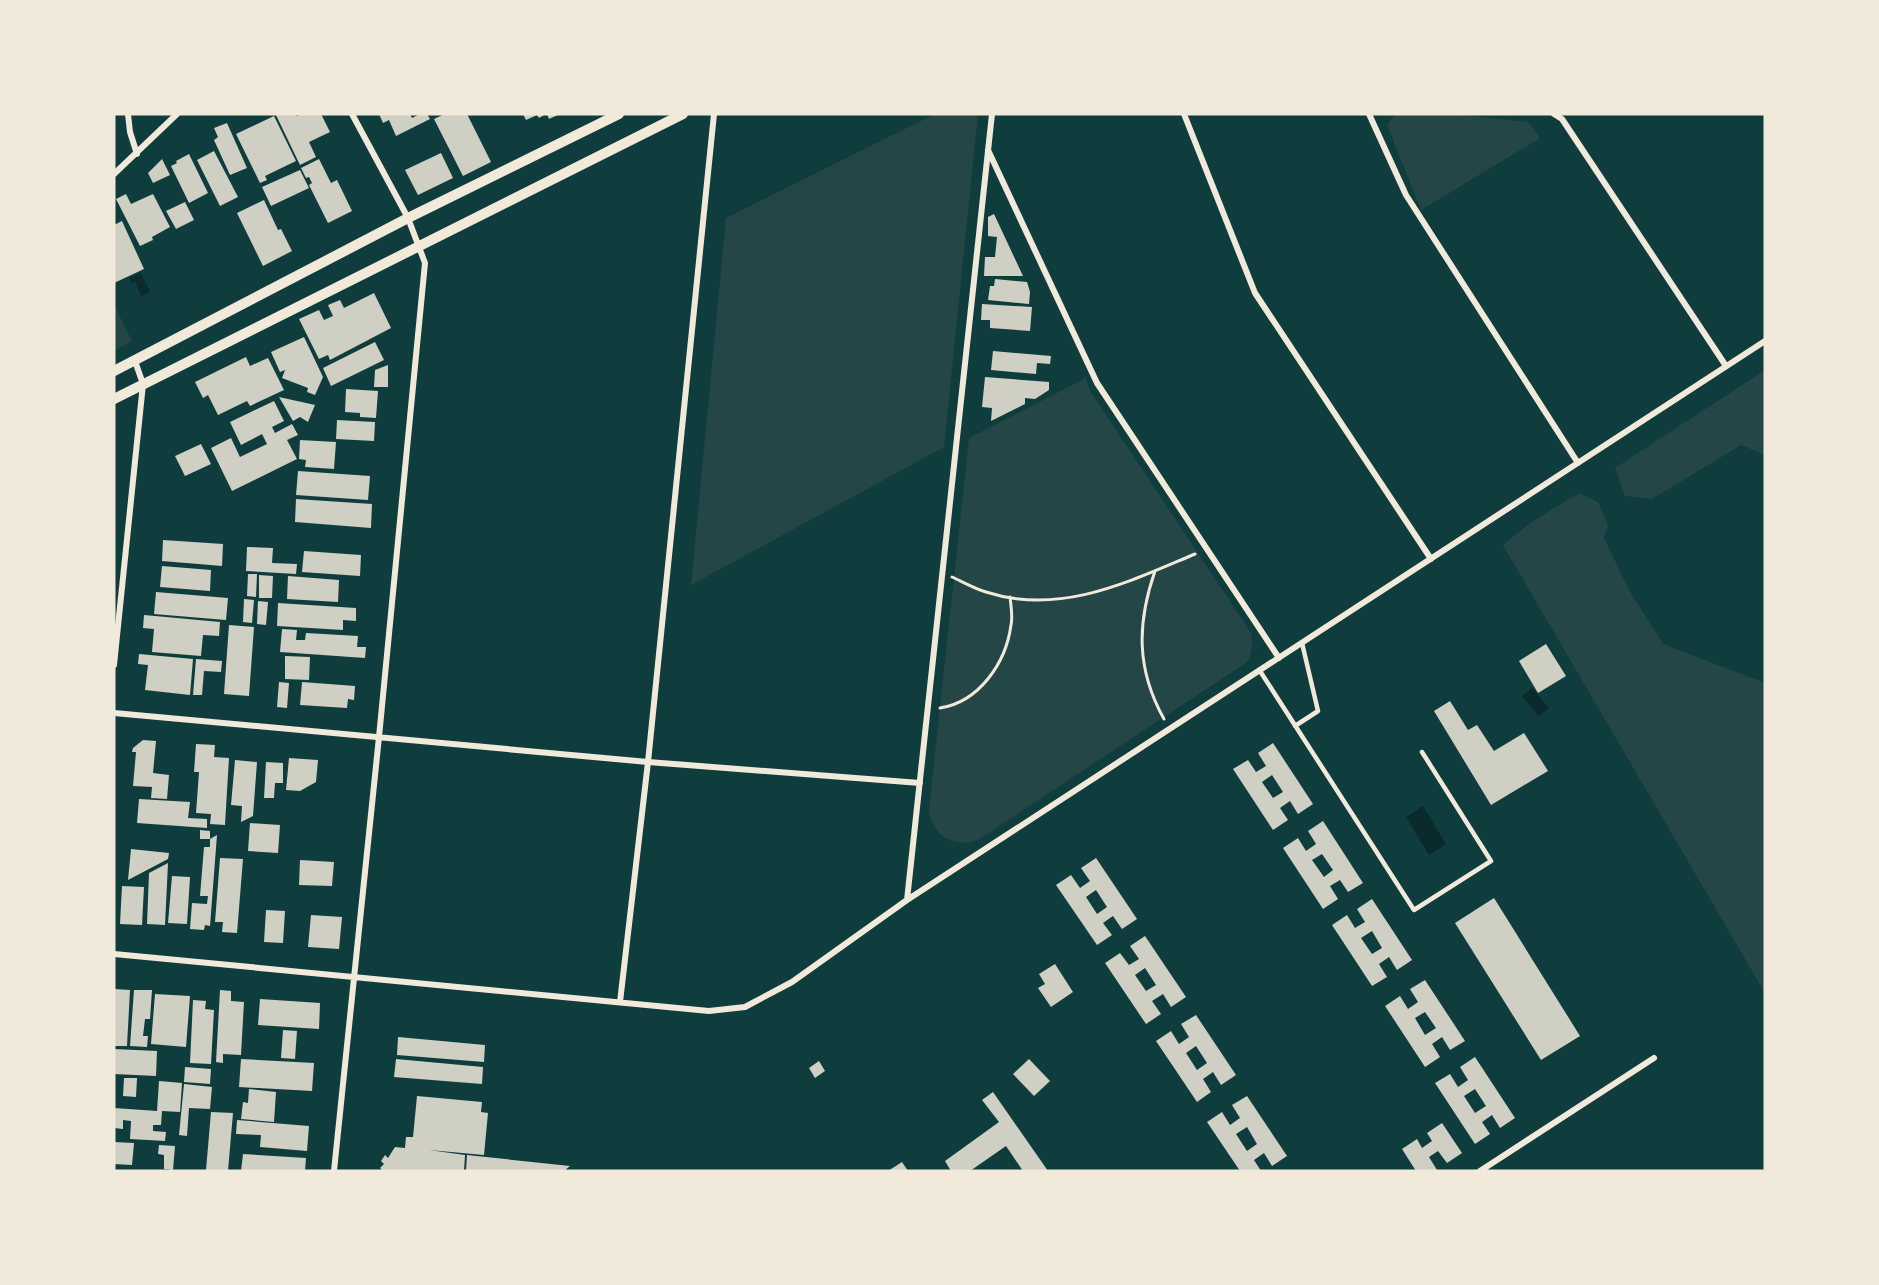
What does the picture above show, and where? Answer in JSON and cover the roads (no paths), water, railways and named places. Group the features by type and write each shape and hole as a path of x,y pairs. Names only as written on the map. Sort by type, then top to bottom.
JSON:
{"street":[{"path":"128,114 130,132 137,154"},
{"path":"114,174 177,114"},
{"path":"333,1171 379,736 425,263 408,218 352,114"},
{"path":"114,371 408,218 619,114"},
{"path":"114,399 683,114"},
{"path":"620,1002 648,762 714,114"},
{"path":"907,900 992,114"},
{"path":"1184,114 1256,293 1431,559"},
{"path":"1369,114 1406,195 1578,463"},
{"path":"1554,114 1562,119 1726,366"},
{"path":"988,150 1097,383 1279,658"},
{"path":"114,954 709,1011 745,1007 792,982 907,900 1765,341"},
{"path":"114,665 143,384 135,361"},
{"path":"114,712 648,762 920,783"},
{"path":"1480,1171 1654,1058"}],"lane":[{"path":"1295,726 1318,711 1302,643"},
{"path":"1260,671 1414,910 1491,861 1422,752"}]}
